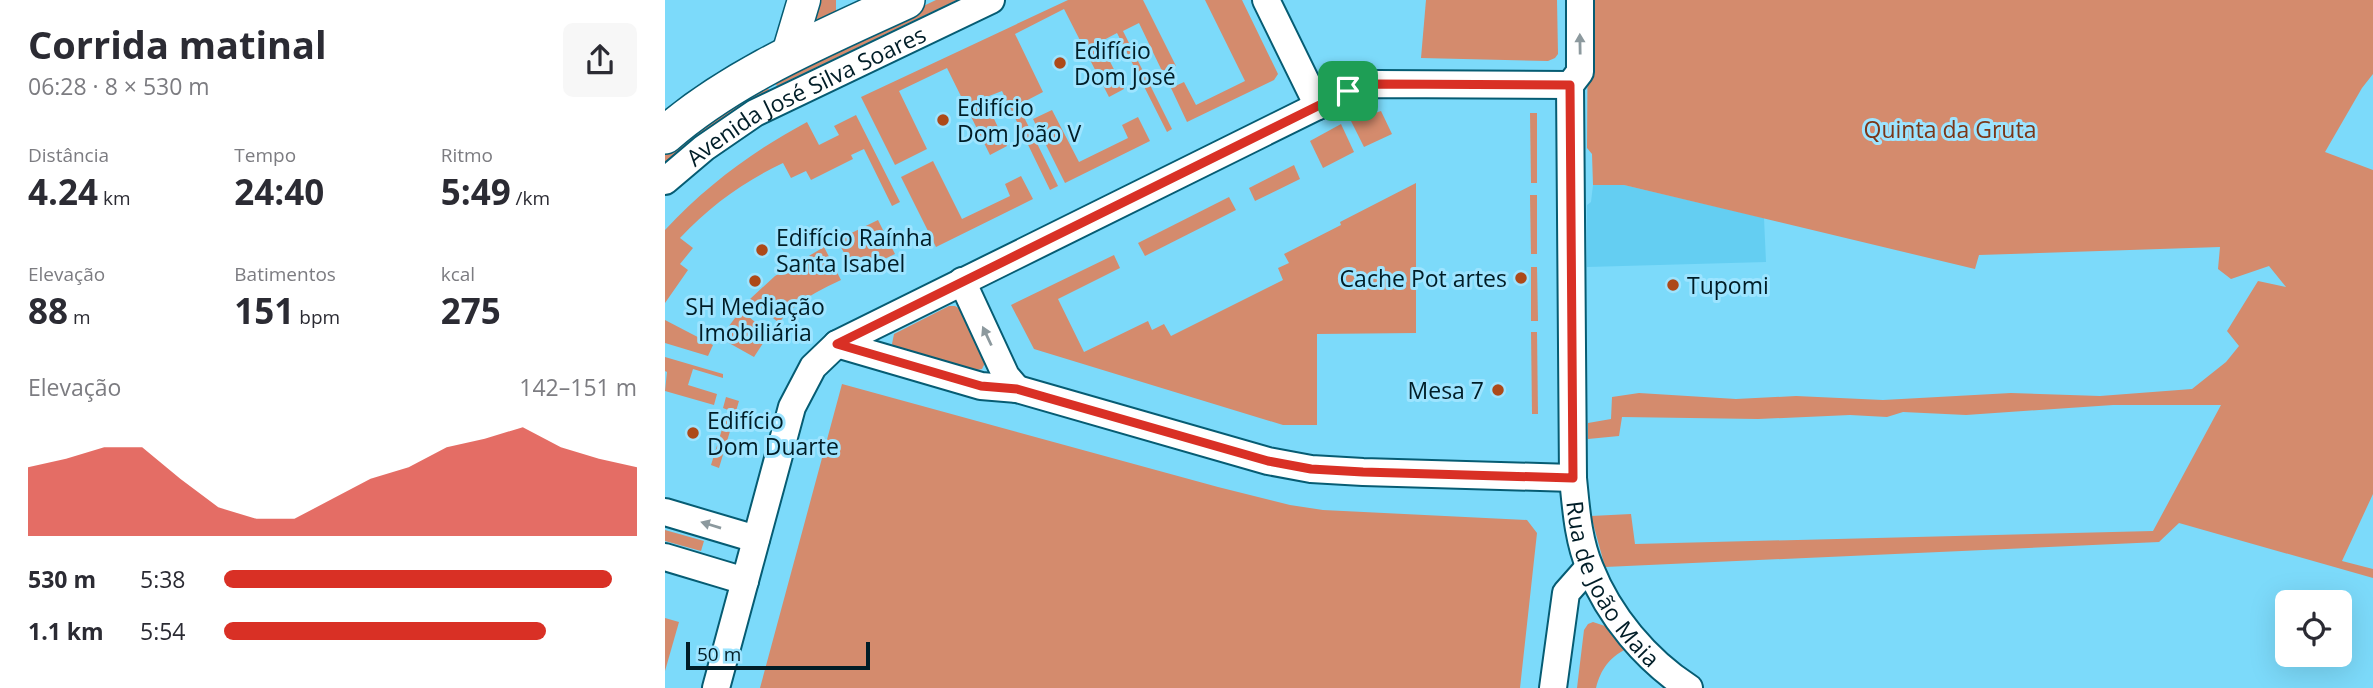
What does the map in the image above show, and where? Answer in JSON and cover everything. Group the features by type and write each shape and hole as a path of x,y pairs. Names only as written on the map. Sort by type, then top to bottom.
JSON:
{"main road":[{"path":"665,135 713,98 787,57 858,10 906,0"}],"street":[{"path":"787,57 804,0"},
{"name":"Avenida José Silva Soares","path":"665,181 704,148 755,113 991,0"},
{"path":"1266,0 1318,106"},
{"name":"Rua de João Maia","path":"1580,0 1580,72 1570,85 1573,478 1578,522 1589,567 1608,606 1667,674 1689,688"},
{"path":"716,688 792,407 813,367 837,344 1348,91 1376,84 1570,85"},
{"path":"962,281 1006,376 1017,389"},
{"path":"837,344 981,386 1017,389 1268,461 1311,469 1573,478"},
{"path":"665,512 756,539"},
{"path":"665,557 745,581"},
{"path":"1553,688 1566,593 1589,567"}],"shaded area":[{"path":"1593,185 1624,185 1764,218 1766,262 1587,267 1587,205 1591,202"}],"green space":[{"path":"810,0 836,0 836,14 800,36"},
{"path":"936,0 957,0 777,86 772,78"},
{"path":"1068,0 1143,0 1176,66 1162,71 1139,23 1123,31 1172,129 1167,132 1117,33 1100,42 1124,89 1109,97 1064,9 1015,34 1043,92 1018,105 1058,186 1050,190 1002,91 984,98 1007,146 990,155 947,68 899,91 927,149 895,165 861,97"},
{"path":"1205,0 1242,0 1278,74 1274,80 1187,122 1171,88 1184,82 1196,105 1245,81"},
{"path":"1426,0 1557,0 1558,54 1548,61 1421,58"},
{"name":"Quinta da Gruta","path":"1588,0 2373,0 2373,74 2325,152 2373,170 2373,494 2342,561 2373,569 2373,578 2179,523 2159,542 1605,567 1591,516 1631,514 1635,544 2153,531 2221,405 2113,405 1966,415 1903,412 1887,417 1622,417 1619,436 1588,439 1588,423 1611,419 1612,397 1639,393 1736,399 1796,396 1883,400 2011,393 2100,396 2192,389 2226,362 2239,346 2227,331 2258,281 2286,287 2269,266 2231,279 2218,269 2220,247 1979,255 1975,269 1624,185 1593,185 1592,154 1587,148"},
{"path":"765,82 769,90 726,117 665,164 665,151"},
{"path":"1052,110 1079,162 1128,138 1122,125 1138,117 1150,141 1065,183 1033,119"},
{"path":"1381,111 1392,134 1364,147 1351,121"},
{"path":"1530,113 1537,113 1537,183 1531,183"},
{"path":"856,115 900,202 892,206 864,149 851,155 853,159 811,180 806,171 791,178 783,163 728,196 703,215 680,238 693,248 680,264 688,270 665,303 665,230 697,198 749,157 807,122 819,145 839,135 834,126"},
{"path":"1341,124 1354,152 1323,168 1310,141"},
{"path":"933,161 962,219 1010,196 1005,184 1021,176 1033,199 936,247 901,177"},
{"path":"1294,165 1300,179 1255,201 1249,188"},
{"path":"1416,183 1416,333 1317,334 1317,425 1283,425 1034,349 1011,305 1114,255 1120,268 1058,299 1084,352 1148,321 1152,330 1164,324 1171,336 1283,280 1278,268 1289,263 1284,254"},
{"path":"1530,195 1537,195 1537,254 1531,254"},
{"path":"1229,197 1236,210 1145,256 1138,243"},
{"path":"878,220 895,254 855,273 837,240"},
{"path":"824,247 841,280 799,303 779,323 750,299 775,276"},
{"path":"1531,267 1537,267 1538,321 1531,321"},
{"path":"949,306 960,309 985,355 982,369 972,371 895,348 892,344 894,334"},
{"path":"741,310 769,334 754,357 720,338"},
{"path":"665,320 713,345 708,356 665,343"},
{"path":"1531,332 1537,332 1538,414 1532,414"},
{"path":"665,357 723,374 723,378 693,369 688,385 717,394 714,405 665,391"},
{"path":"842,384 1290,505 1323,510 1527,520 1537,533 1520,688 760,688"},
{"path":"726,397 739,401 719,468 711,465 728,410 723,408"},
{"path":"665,530 704,541 701,551 665,541"},
{"path":"665,618 679,622 665,671"},
{"path":"1593,622 1611,628 1626,649 1607,665 1596,688 1577,688 1584,630"}],"place":[{"name":"Edifício Dom José","path":"1060,63"},
{"name":"Edifício Dom João V","path":"943,120"},
{"name":"Edifício Raínha Santa Isabel","path":"762,250"},
{"name":"Cache Pot artes","path":"1521,278"},
{"name":"SH Mediação Imobiliária","path":"755,281"},
{"name":"Tupomi","path":"1673,285"},
{"name":"Mesa 7","path":"1498,390"},
{"name":"Edifício Dom Duarte","path":"693,433"}],"route":[{"path":"1376,84 1570,85 1573,478 1363,472 1286,465 1017,389 981,386 837,344 860,331 1348,91 1376,84"}]}
